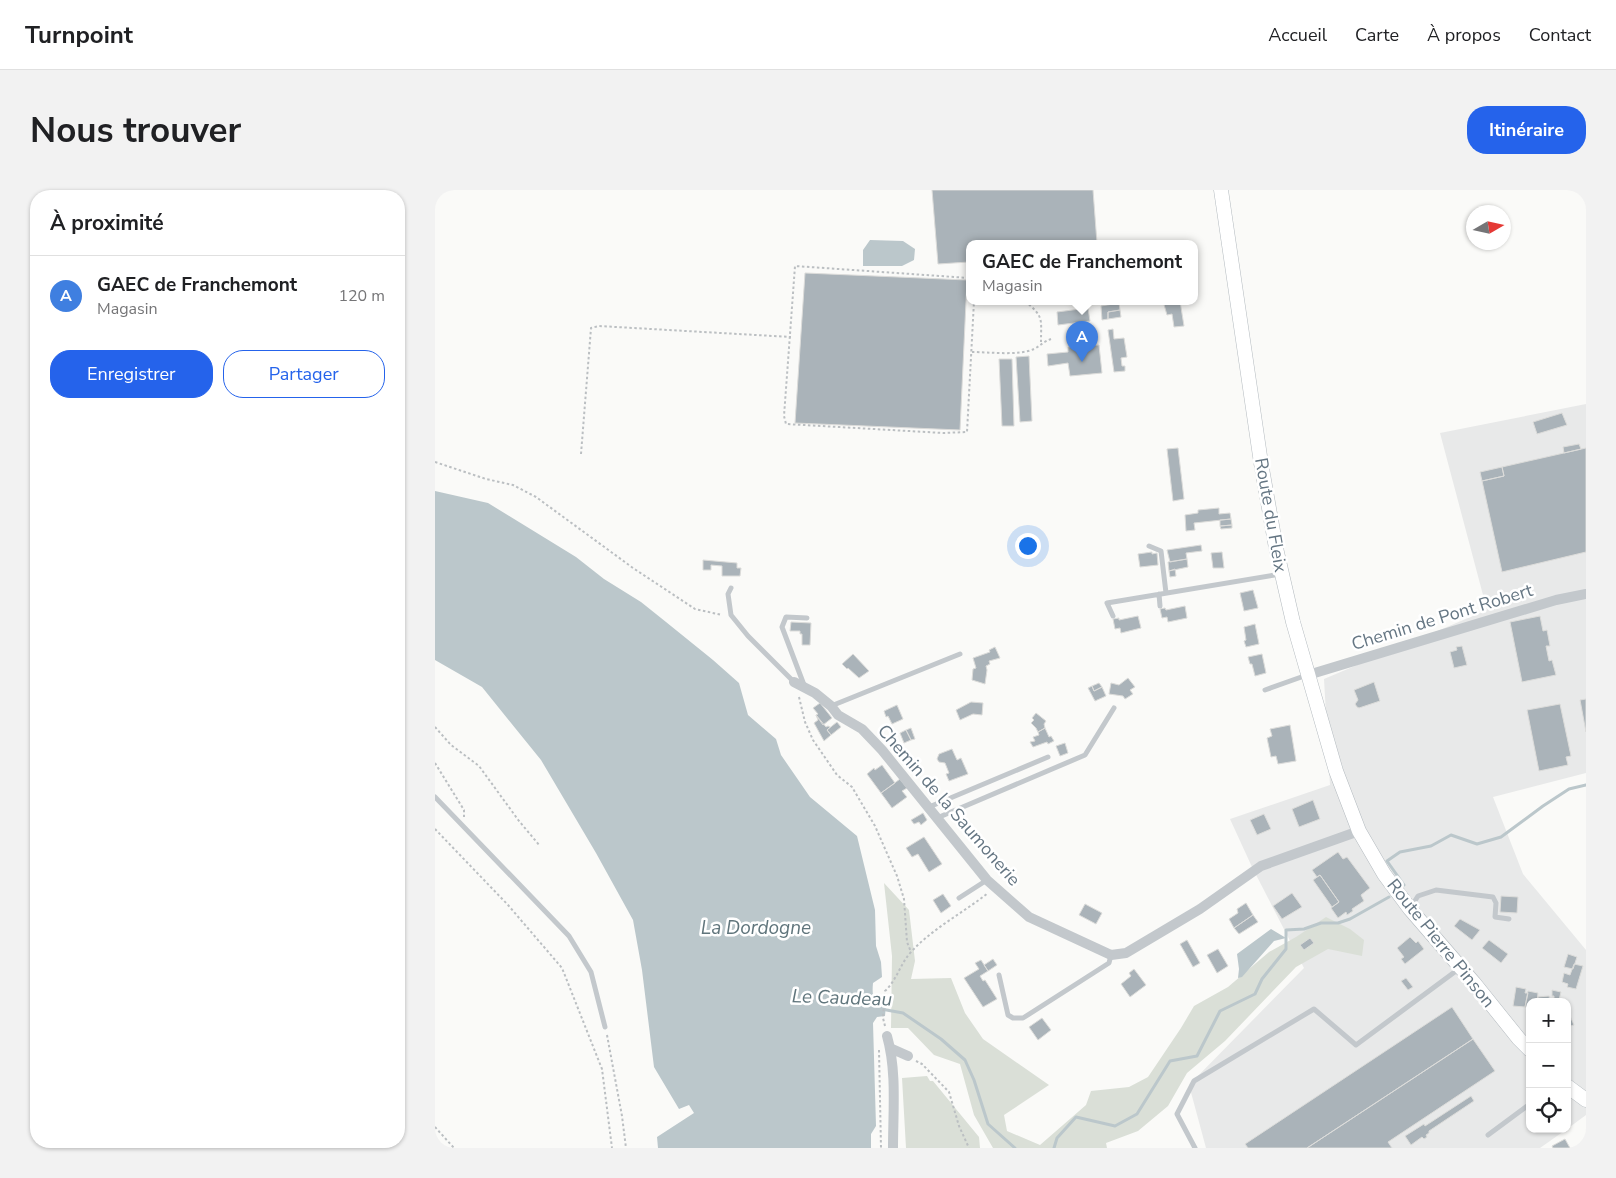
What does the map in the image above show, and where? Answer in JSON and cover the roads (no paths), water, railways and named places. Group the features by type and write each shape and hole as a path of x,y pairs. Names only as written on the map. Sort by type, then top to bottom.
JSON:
{"main road":[{"name":"Route du Fleix","path":"1221,190 1261,463 1282,574 1293,622 1335,771 1359,831"},
{"name":"Route Pierre Pinson","path":"1359,831 1384,874 1410,909 1526,1046"},
{"path":"1570,1088 1586,1100"}],"street":[{"name":"Chemin de Pont Robert","path":"1308,675 1547,603 1586,594"},
{"name":"Chemin de la Saumonerie","path":"799,685 815,693 831,706 838,715 862,728 987,880 1029,917 1111,955"},
{"path":"1111,955 1127,954 1200,909 1261,866 1359,831"},
{"path":"887,1036 890,1048 893,1148"},
{"path":"890,1048 908,1056"}],"lane":[{"path":"1149,546 1161,551 1166,593"},
{"path":"1113,616 1107,603 1282,574"},
{"path":"731,588 728,594 731,615 748,636 799,685"},
{"path":"1159,594 1160,606"},
{"path":"799,685 782,627 786,617 807,618"},
{"path":"831,706 961,654"},
{"path":"1265,690 1308,675"},
{"path":"937,818 1085,756 1114,708"},
{"path":"928,808 1048,757"},
{"path":"435,797 569,936 591,972 605,1027"},
{"path":"959,898 987,880"},
{"path":"1410,909 1418,896 1436,890 1493,897 1496,904 1495,917 1509,919"},
{"path":"999,975 1008,1015 1013,1018 1023,1018 1109,963 1111,955"},
{"path":"1195,1148 1177,1114 1194,1081 1314,1010 1356,1045 1461,968"},
{"path":"1488,1135 1526,1107"}],"water":[{"path":"870,240 903,241 915,249 914,260 902,266 863,266 863,250"},
{"name":"La Dordogne","path":"435,491 488,503 576,557 604,579 641,602 713,660 739,683 748,715 776,739 781,755 810,797 857,836 875,910 876,946 881,962 882,977 873,983 873,994 875,1000 881,1004 886,1004 885,1016 877,1017 873,1023 876,1126 871,1134 871,1148 658,1148 657,1137 694,1113 689,1105 679,1109 654,1067 642,970 633,920 541,760 482,687 435,660"},
{"path":"1271,929 1286,938 1274,941 1242,977 1238,978 1237,954"}],"waterway":[{"path":"1404,885 1387,861 1400,852 1431,846 1451,835 1477,844 1501,837 1569,789 1586,785"},
{"path":"1054,1148 1057,1138 1076,1117 1115,1126 1137,1114 1170,1061 1197,1056 1220,1011 1255,994 1262,979 1286,949 1286,930 1304,929 1321,923 1338,923 1350,919 1389,897"},
{"name":"Le Caudeau","path":"881,1009 903,1013 941,1039 965,1060 974,1080 988,1124 1015,1148"}],"place":[{"name":"GAEC de Franchemont","path":"1082,362"}]}
